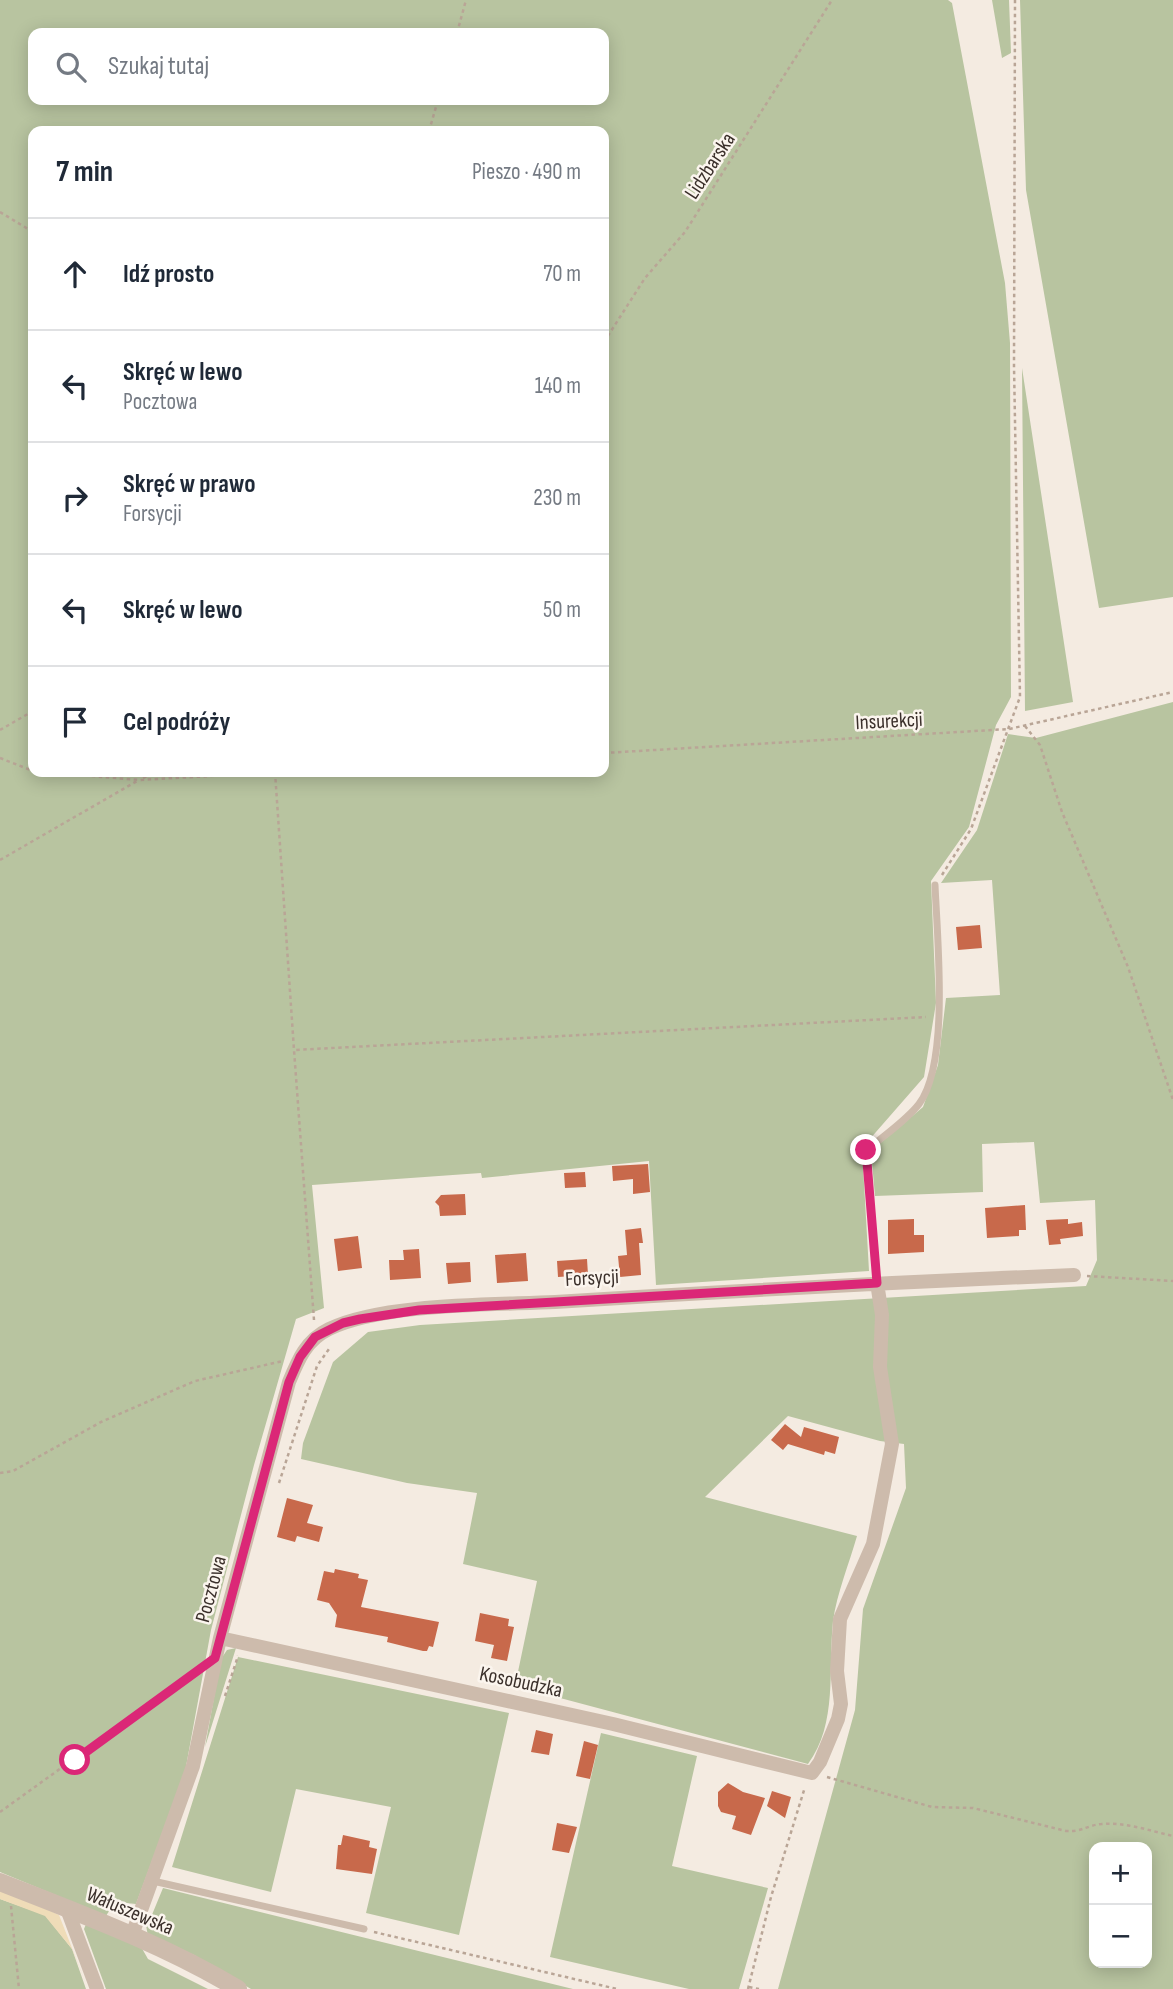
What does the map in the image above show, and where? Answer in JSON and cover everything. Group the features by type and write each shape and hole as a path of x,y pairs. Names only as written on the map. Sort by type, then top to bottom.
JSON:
{"street":[{"name":"Forsycji","path":"315,1337 343,1323 419,1310 877,1283 1073,1275"},
{"path":"812,1773 820,1762 838,1719 841,1704 837,1671 840,1619 873,1545 892,1444 880,1367 882,1315 877,1283"},
{"name":"Pocztowa","path":"132,1935 193,1766 215,1658 257,1497 300,1357 315,1337"},
{"name":"Kosobudzka","path":"220,1638 612,1724 812,1773"},
{"name":"Wałuszewska","path":"5,1883 132,1935 200,1967 238,1989"},
{"path":"67,1909 97,1989"}],"lane":[{"path":"877,1283 866,1150 920,1103 933,1064 940,1016 936,885"},
{"path":"153,1881 364,1929"}],"path":[{"path":"458,28 466,0"},
{"name":"Lidzbarska","path":"609,334 645,278 685,232 756,124 832,0"},
{"path":"936,885 971,829 1020,697 1014,366 1015,0"},
{"path":"430,126 437,105"},
{"path":"0,212 28,229"},
{"name":"Insurekcji","path":"609,753 1009,729 1173,692"},
{"path":"0,730 28,714"},
{"path":"1026,726 1040,745 1062,812 1128,967 1173,1100"},
{"path":"0,758 28,769"},
{"path":"106,777 139,780 190,777"},
{"path":"0,860 145,777"},
{"path":"275,777 315,1337"},
{"path":"294,1050 940,1016"},
{"path":"1073,1275 1173,1281"},
{"path":"279,1484 317,1366 334,1344"},
{"path":"0,1473 13,1471 101,1422 195,1381 300,1357"},
{"path":"222,1703 242,1643"},
{"path":"0,1812 215,1658"},
{"path":"759,1989 748,1988 771,1897 812,1773 932,1807 973,1808 1066,1831 1081,1832 1090,1826 1112,1824 1173,1836"},
{"path":"5,1883 19,1989"},
{"path":"364,1929 617,1989"}],"green space":[{"path":"0,0 948,0 952,3 1005,283 1010,343 1011,697 996,725 969,827 931,881 936,1003 924,1077 862,1148 869,1271 656,1285 649,1161 482,1178 481,1173 312,1185 324,1308 296,1319 211,1630 185,1772 136,1904 118,1904 106,1916 0,1872"},
{"path":"992,0 1009,0 1011,53 1002,58"},
{"path":"1020,0 1173,0 1173,597 1099,608 1026,190"},
{"path":"1022,368 1073,702 1025,711"},
{"path":"1173,702 1173,1989 778,1989 855,1710 863,1609 906,1488 904,1444 880,1441 788,1416 705,1497 857,1536 833,1621 828,1714 824,1731 808,1764 515,1686 537,1581 463,1564 477,1493 407,1483 301,1459 303,1443 333,1362 368,1332 420,1325 1086,1286 1097,1260 1095,1200 1040,1203 1034,1142 982,1144 983,1192 875,1196 871,1151 923,1107 938,1065 946,998 1000,995 992,880 941,883 977,830 1008,734 1036,738"},
{"path":"236,1648 205,1747 221,1659 227,1650"},
{"path":"238,1657 509,1713 459,1935 366,1913 391,1807 296,1789 271,1892 172,1867"},
{"path":"601,1733 697,1756 672,1866 768,1888 739,1989 689,1989 550,1957"},
{"path":"163,1888 573,1989 251,1989 194,1955 148,1936 145,1920 149,1922"},
{"path":"0,1899 45,1915 72,1949 86,1989 0,1989"},
{"path":"86,1924 140,1945 148,1959 208,1989 106,1989 84,1929"}],"sand":[{"path":"0,1887 59,1915 88,1989 72,1949 45,1916 0,1899"}],"building":[{"path":"980,925 982,948 958,950 956,927"},
{"path":"648,1164 650,1192 633,1194 633,1179 613,1181 612,1166"},
{"path":"585,1172 586,1187 565,1188 564,1173"},
{"path":"465,1194 466,1215 440,1216 439,1206 435,1202 441,1195"},
{"path":"1025,1205 1026,1230 1019,1230 1019,1236 987,1238 985,1208"},
{"path":"914,1219 914,1235 924,1235 924,1252 888,1254 888,1220"},
{"path":"1068,1219 1068,1224 1082,1222 1083,1236 1060,1239 1061,1244 1049,1245 1046,1220"},
{"path":"641,1228 641,1275 620,1277 618,1256 627,1255 625,1230"},
{"path":"358,1236 362,1268 338,1271 334,1239"},
{"path":"419,1249 421,1278 390,1280 389,1260 404,1260 403,1250"},
{"path":"526,1253 528,1281 497,1283 495,1255"},
{"path":"587,1259 588,1275 558,1277 557,1261"},
{"path":"470,1262 471,1282 448,1284 446,1263"},
{"path":"785,1424 801,1437 804,1427 839,1437 835,1454 825,1451 824,1455 788,1444 783,1450 771,1440"},
{"path":"287,1498 313,1505 307,1523 323,1527 319,1542 297,1536 295,1542 277,1537"},
{"path":"335,1569 359,1574 358,1578 368,1580 361,1607 439,1622 433,1647 429,1646 427,1651 423,1651 387,1642 388,1637 335,1627 337,1615 329,1603 317,1600 324,1571 334,1573"},
{"path":"480,1613 509,1619 508,1626 514,1627 507,1661 491,1658 494,1645 475,1641"},
{"path":"536,1730 553,1734 549,1755 531,1752"},
{"path":"584,1741 598,1745 590,1779 576,1776"},
{"path":"728,1783 743,1792 765,1798 751,1835 732,1829 736,1816 721,1812 718,1806 718,1792"},
{"path":"772,1791 791,1797 785,1818 767,1806"},
{"path":"557,1823 577,1827 569,1853 552,1850"},
{"path":"343,1835 370,1841 369,1847 377,1849 372,1874 336,1869 338,1845 341,1845"}],"route":[{"path":"75,1760 215,1658 289,1382 300,1357 315,1337 343,1323 419,1310 877,1283 866,1150"}]}
